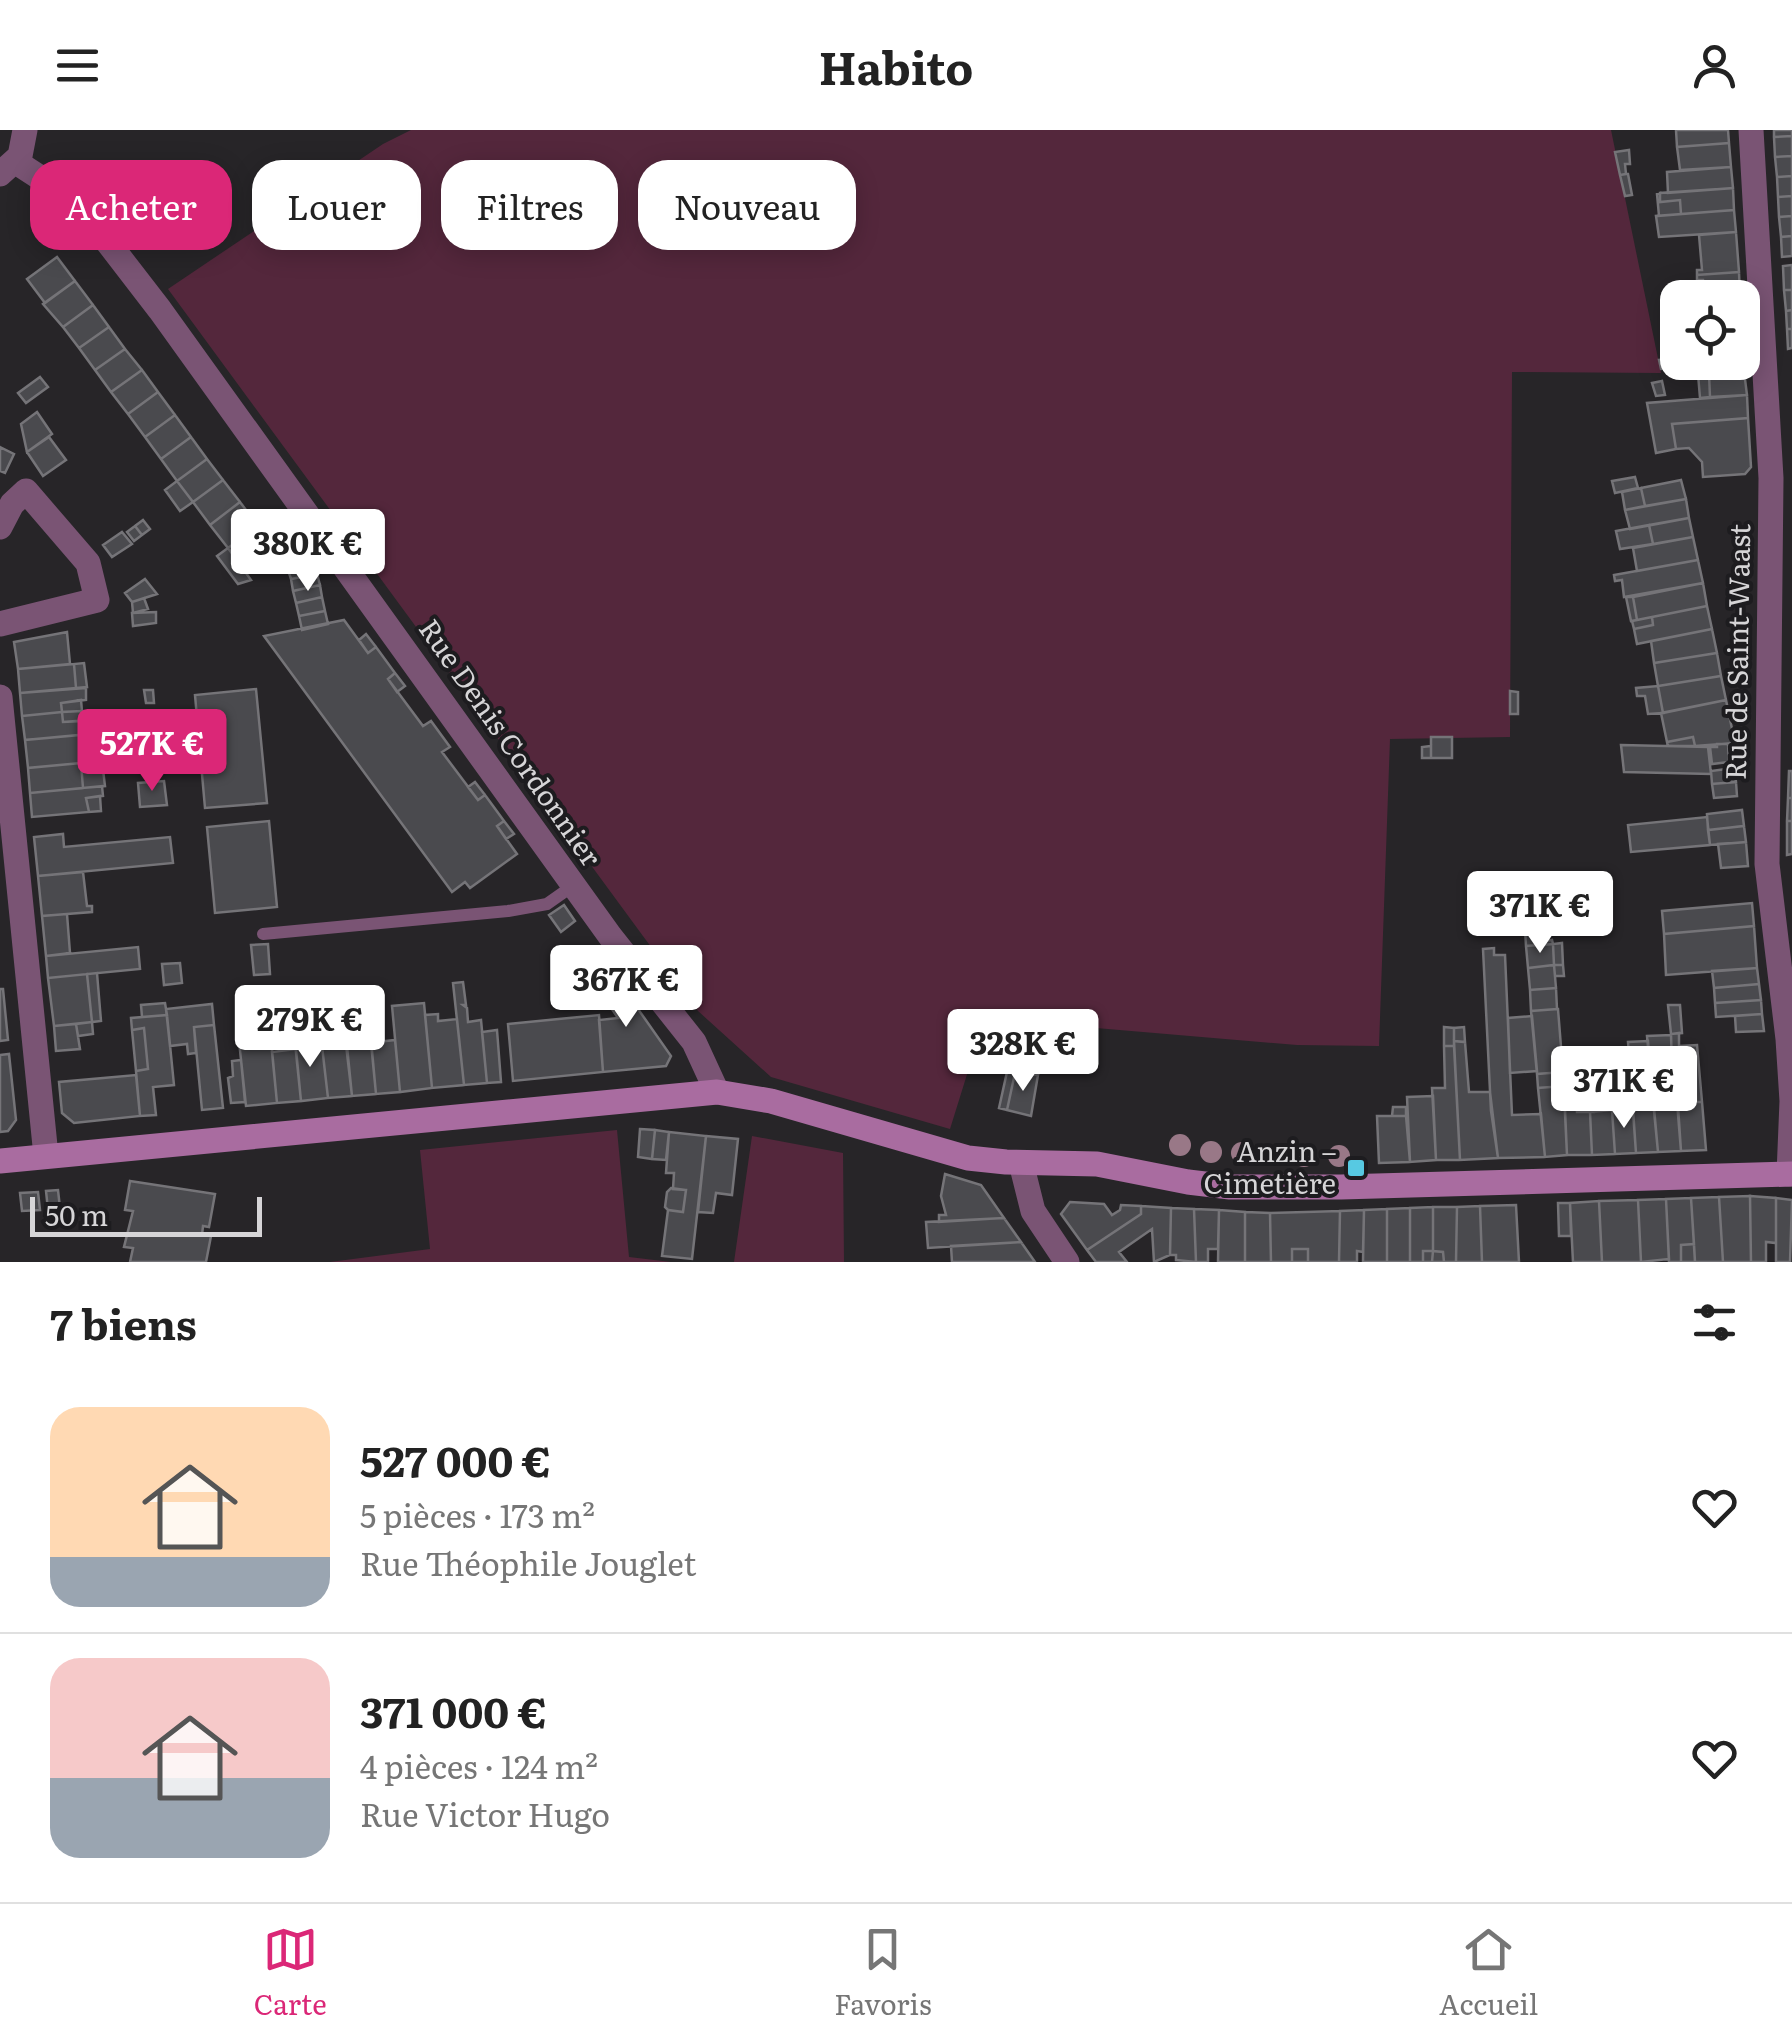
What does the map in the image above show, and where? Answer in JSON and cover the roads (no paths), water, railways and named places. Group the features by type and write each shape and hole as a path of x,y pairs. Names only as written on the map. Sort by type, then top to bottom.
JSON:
{"street":[{"path":"8,168 23,148 25,130"},
{"name":"Rue de Saint-Waast","path":"1751,130 1772,478 1766,864 1788,1040 1791,1174"},
{"name":"Rue Denis Cordonnier","path":"8,168 26,171 68,194 85,211 359,584 610,936 694,1042 716,1092"},
{"path":"0,527 12,504 26,491 88,563 97,600 0,624"},
{"path":"0,697 46,1156"},
{"path":"0,1160 716,1092 771,1101 968,1158 1097,1164 1188,1182 1254,1188 1791,1174"},
{"path":"1022,1163 1034,1211 1067,1262"}],"lane":[{"path":"263,934 508,912 546,904 574,885"}],"place":[{"name":"Anzin – Cimetière","path":"1356,1168"}]}
